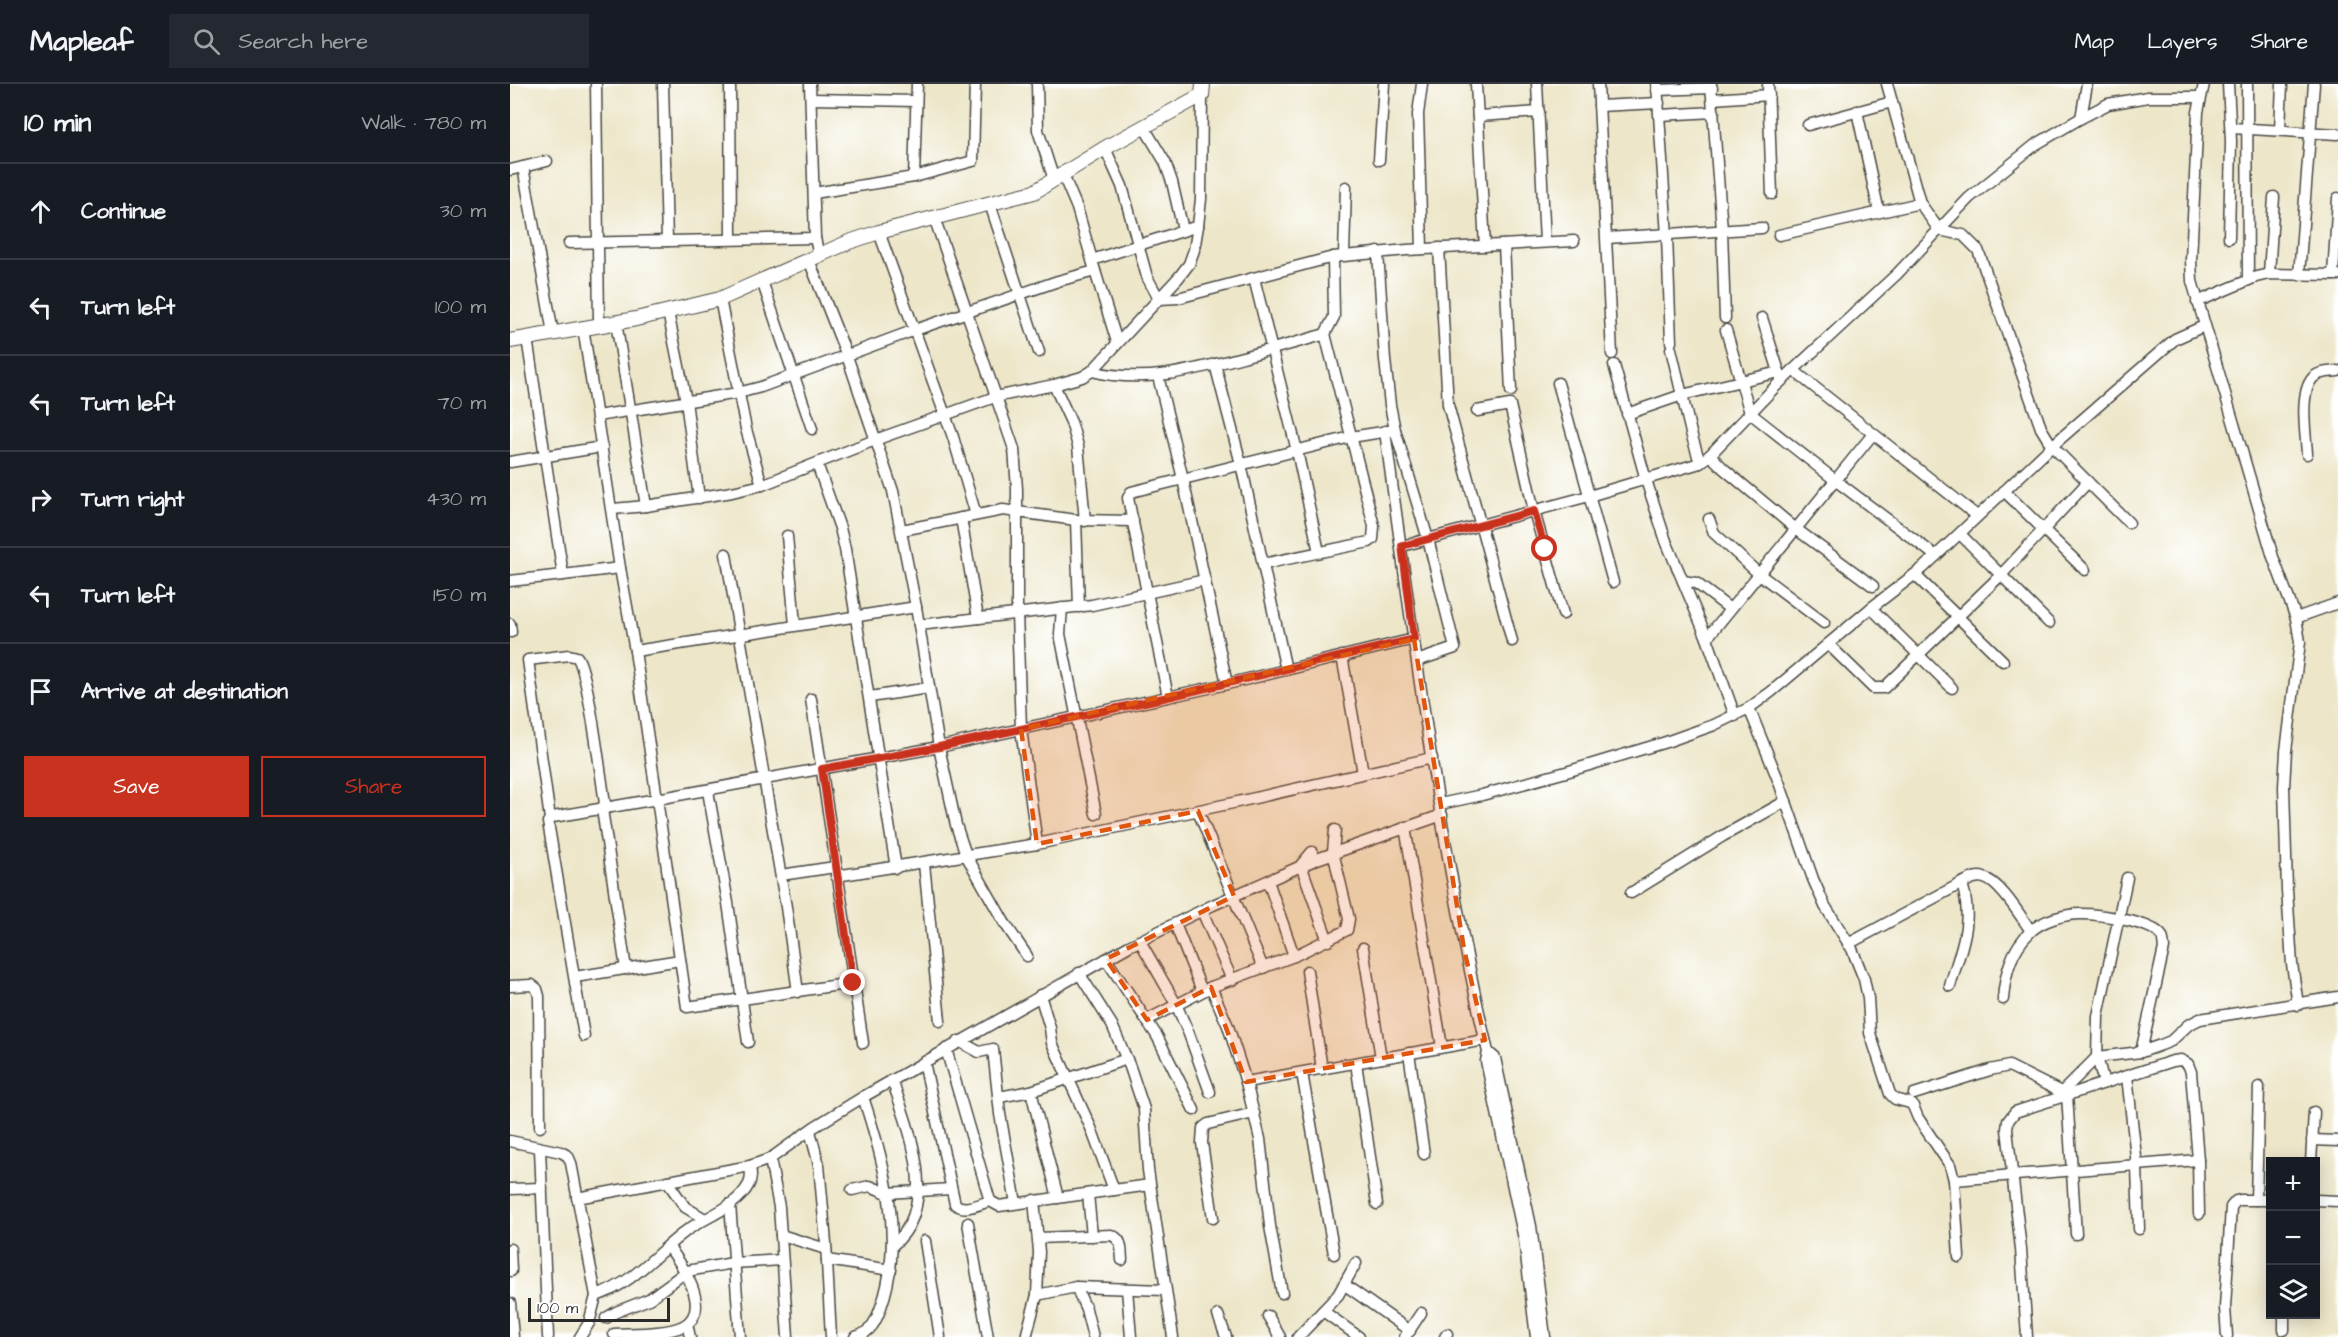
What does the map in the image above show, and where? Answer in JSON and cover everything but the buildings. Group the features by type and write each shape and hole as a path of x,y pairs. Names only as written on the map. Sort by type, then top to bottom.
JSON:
{"street":[{"path":"596,84 599,324"},
{"path":"663,84 666,241"},
{"path":"730,84 732,239"},
{"path":"810,84 814,258 893,491 916,607 939,747 956,825 966,855 1004,922 1027,956"},
{"path":"914,177 917,84"},
{"path":"814,194 914,177 973,161 975,84"},
{"path":"1037,84 1038,130 1059,177 1077,208 1117,342"},
{"path":"1379,160 1384,84"},
{"path":"1422,84 1418,114 1422,249"},
{"path":"1476,84 1485,246"},
{"path":"1537,84 1545,242"},
{"path":"1598,84 1613,359 1646,480 1666,541 1707,638 1735,716"},
{"path":"1887,84 1920,203 1939,230 1963,236 1978,250 2033,410 2052,446 2129,524"},
{"path":"2080,118 2087,84"},
{"path":"2204,84 2200,98 2191,260 2192,281 2196,302 2273,557 2295,618 2300,642 2286,751 2284,787 2289,922 2298,1005"},
{"path":"2228,84 2231,128 2229,238"},
{"path":"2247,84 2248,280"},
{"path":"2280,130 2282,84"},
{"path":"2299,275 2314,84"},
{"path":"1700,463 1671,346 1667,236 1657,87 1712,90 1769,89 1772,194"},
{"path":"510,340 668,312 720,299 879,232 1034,192 1203,89"},
{"path":"613,509 699,498 762,485 874,440 911,429 944,414 995,396 1054,385 1082,377 1092,371 1189,264 1194,250 1201,199 1203,89"},
{"path":"1712,90 1722,230 1725,318"},
{"path":"1402,546 1589,496 1700,463 1750,413 1781,377 1793,370 1897,274 1969,198 2035,145 2108,104 2174,96 2200,98"},
{"path":"811,99 916,101"},
{"path":"1808,125 1892,102"},
{"path":"1599,106 1659,103"},
{"path":"1857,111 1879,212"},
{"path":"1478,116 1539,112"},
{"path":"1660,115 1713,112"},
{"path":"1144,127 1164,162 1172,182 1183,230"},
{"path":"2231,128 2338,134"},
{"path":"1105,148 1122,186 1147,277 1159,299"},
{"path":"510,170 547,162"},
{"path":"523,167 553,333"},
{"path":"1344,255 1346,187"},
{"path":"2269,274 2274,197"},
{"path":"2196,302 2248,280 2269,274 2335,275 2338,198"},
{"path":"1779,236 1920,203"},
{"path":"990,204 1039,352"},
{"path":"934,217 1014,449 1017,469 1017,613 1021,729 1037,844"},
{"path":"597,416 738,393 1021,294 1094,265 1138,244 1198,226"},
{"path":"1607,238 1667,236 1762,228"},
{"path":"879,232 944,414 976,515"},
{"path":"569,243 815,238"},
{"path":"1159,299 1178,298 1333,256 1574,241"},
{"path":"1504,245 1511,391"},
{"path":"1439,248 1448,405 1512,641"},
{"path":"1378,252 1390,431 1417,661 1464,949 1488,1052 1486,1061 1524,1239 1536,1337"},
{"path":"1092,371 1114,376 1158,376 1215,364 1324,334 1334,317 1333,256"},
{"path":"1254,278 1297,451 1319,552"},
{"path":"762,281 812,429"},
{"path":"720,299 746,429 762,485"},
{"path":"668,312 686,401 699,498"},
{"path":"1762,318 1781,377"},
{"path":"616,322 646,506"},
{"path":"577,1198 750,1166 771,1160 810,1131 863,1097 959,1041 1079,973 1234,896 1334,852 1405,827 1441,809 1666,742 1735,716 1749,708 1915,575 2052,446 2175,339 2204,326"},
{"path":"583,327 613,509 620,568 636,651 687,1007 742,1001 853,983"},
{"path":"1726,330 1750,413 1936,556"},
{"path":"1263,564 1369,542 1373,539 1374,526 1324,334"},
{"path":"527,338 563,575"},
{"path":"1215,364 1241,464 1286,670"},
{"path":"1793,370 1977,516"},
{"path":"2307,454 2304,406 2310,381 2324,372 2338,371"},
{"path":"1158,376 1183,479 1227,684"},
{"path":"1627,414 1682,395 1741,381 1781,377"},
{"path":"1558,382 1613,582"},
{"path":"1054,385 1071,423 1078,446 1081,520 1079,606"},
{"path":"1477,411 1510,405 1534,511 1563,614"},
{"path":"1168,697 1128,498 1131,492 1351,437 1390,431"},
{"path":"1390,431 1428,539 1455,648 1417,661"},
{"path":"1707,638 1873,434"},
{"path":"510,462 602,447"},
{"path":"1710,455 1796,529 1873,586"},
{"path":"817,464 840,528 870,697 896,868"},
{"path":"1828,644 1873,688 1878,689 1890,684 2001,575 2088,482"},
{"path":"2004,491 2085,570"},
{"path":"902,530 1003,510 1081,520 1133,521"},
{"path":"961,518 978,618"},
{"path":"1709,519 1714,533 1759,574 1824,623"},
{"path":"1960,534 2049,623"},
{"path":"787,536 795,625"},
{"path":"726,554 781,875 798,992"},
{"path":"510,581 620,568"},
{"path":"1915,575 2003,661"},
{"path":"919,625 1079,606 1205,580"},
{"path":"1683,581 1696,583 1730,609"},
{"path":"2295,618 2338,603"},
{"path":"636,651 916,607"},
{"path":"1062,608 1060,634 1096,814"},
{"path":"1871,608 1952,688"},
{"path":"550,819 939,747 1227,684 1414,639"},
{"path":"584,1036 547,824 550,819 528,660 569,655 580,660 605,803 602,809 626,969"},
{"path":"1342,657 1363,773"},
{"path":"870,697 929,688"},
{"path":"811,699 863,1043"},
{"path":"1749,708 1786,801 1813,879 1864,979 1868,998 1870,1033 1890,1094 1895,1100 1911,1103 1918,1118 1950,1166 1954,1180 1959,1257"},
{"path":"781,875 896,868 1037,844 1198,811 1432,758"},
{"path":"708,791 748,1042"},
{"path":"1631,893 1723,836 1786,801"},
{"path":"1198,811 1263,968"},
{"path":"1405,827 1442,1047"},
{"path":"1147,1020 1207,989 1294,956 1347,930 1350,925 1334,852 1335,830"},
{"path":"1301,866 1312,852"},
{"path":"924,864 940,1021"},
{"path":"1301,866 1328,941"},
{"path":"1848,944 1962,883 1983,877 1989,880 2008,900 2031,931"},
{"path":"2104,1083 2097,1057 2098,1016 2127,878"},
{"path":"1268,881 1294,956"},
{"path":"1950,986 1967,926 1968,903 1962,883"},
{"path":"1202,911 1232,980"},
{"path":"2003,999 2005,976 2011,959 2031,931 2046,922 2082,914 2118,919 2153,928 2163,940 2161,966 2141,1052"},
{"path":"1175,924 1228,1026 1246,1083 1260,1139 1270,1226 1282,1293"},
{"path":"1140,941 1176,1004 1210,1092"},
{"path":"1363,948 1381,1058"},
{"path":"1106,959 1147,1020 1194,1110"},
{"path":"575,976 680,960"},
{"path":"1307,971 1322,1069"},
{"path":"1079,973 1112,1025 1127,1059 1144,1109 1149,1185 1173,1337"},
{"path":"510,986 532,985 537,989 539,996 540,1127"},
{"path":"1040,995 1052,1043 1095,1139 1114,1190"},
{"path":"2076,1234 2064,1094 2097,1057 2141,1052 2171,1041 2188,1025 2200,1019 2298,1005 2314,999 2338,997"},
{"path":"1246,1083 1485,1040"},
{"path":"959,1041 979,1052 993,1048 1016,1203"},
{"path":"946,1049 990,1202 996,1206 1149,1185"},
{"path":"1488,1052 1495,1058 1531,1226 1545,1337"},
{"path":"1409,1053 1424,1154"},
{"path":"999,1097 1069,1080 1127,1059"},
{"path":"2027,1337 2021,1250 2007,1129 2010,1116 2014,1112 2064,1094 2181,1060 2188,1064 2191,1072 2198,1160 2199,1214"},
{"path":"924,1062 955,1204 959,1208 990,1202"},
{"path":"1356,1063 1377,1204"},
{"path":"1914,1094 2010,1066 2064,1094"},
{"path":"1302,1073 1334,1254"},
{"path":"2127,1076 2137,1166 2139,1229"},
{"path":"892,1080 914,1156 918,1191 912,1222 904,1236 892,1246"},
{"path":"2256,1200 2259,1087"},
{"path":"1031,1091 1058,1198"},
{"path":"855,1337 870,1329 876,1320 891,1269 892,1246 887,1193 875,1134 863,1097"},
{"path":"2311,1157 2314,1112"},
{"path":"1213,1218 1203,1128 1208,1124 1254,1113"},
{"path":"810,1131 819,1165 831,1337"},
{"path":"2312,1140 2338,1141"},
{"path":"510,1141 561,1152 568,1156 596,1296 594,1308 580,1337"},
{"path":"540,1149 548,1337"},
{"path":"771,1160 777,1187 788,1337"},
{"path":"1954,1180 2198,1160"},
{"path":"596,1296 627,1282 686,1231 730,1204 749,1184 750,1166"},
{"path":"667,1181 685,1206 705,1219"},
{"path":"852,1190 870,1186 887,1193 951,1189"},
{"path":"510,1190 542,1188"},
{"path":"1088,1194 1092,1236"},
{"path":"1026,1337 1037,1295 1039,1238 1034,1200"},
{"path":"2226,1336 2225,1308 2230,1213 2236,1201 2266,1200"},
{"path":"2320,1200 2338,1201"},
{"path":"730,1204 740,1337"},
{"path":"968,1223 988,1337"},
{"path":"781,1235 827,1254 891,1269"},
{"path":"1039,1238 1111,1235 1120,1241 1122,1260"},
{"path":"925,1241 940,1337"},
{"path":"594,1308 606,1318 614,1336 671,1330 693,1319 696,1311 687,1271 668,1246"},
{"path":"510,1250 511,1271"},
{"path":"606,1318 649,1299 687,1271 734,1263 782,1260"},
{"path":"1298,1337 1345,1285 1356,1263"},
{"path":"1345,1285 1407,1334 1421,1313"},
{"path":"1037,1295 1076,1287 1165,1290"},
{"path":"1076,1287 1086,1309 1094,1337"},
{"path":"1127,1289 1131,1337"},
{"path":"510,1303 513,1337"},
{"path":"1323,1311 1359,1337"},
{"path":"1218,1315 1226,1337"},
{"path":"1268,1316 1280,1337"},
{"path":"2284,1319 2284,1330"},
{"path":"687,1324 690,1337"}],"highlighted area":[{"path":"1414,639 1464,949 1485,1040 1246,1082 1211,987 1147,1020 1106,959 1234,896 1198,811 1037,844 1021,729"}],"route":[{"path":"853,983 822,769 939,747 1168,697 1414,639 1402,546 1534,511 1545,549"}]}
